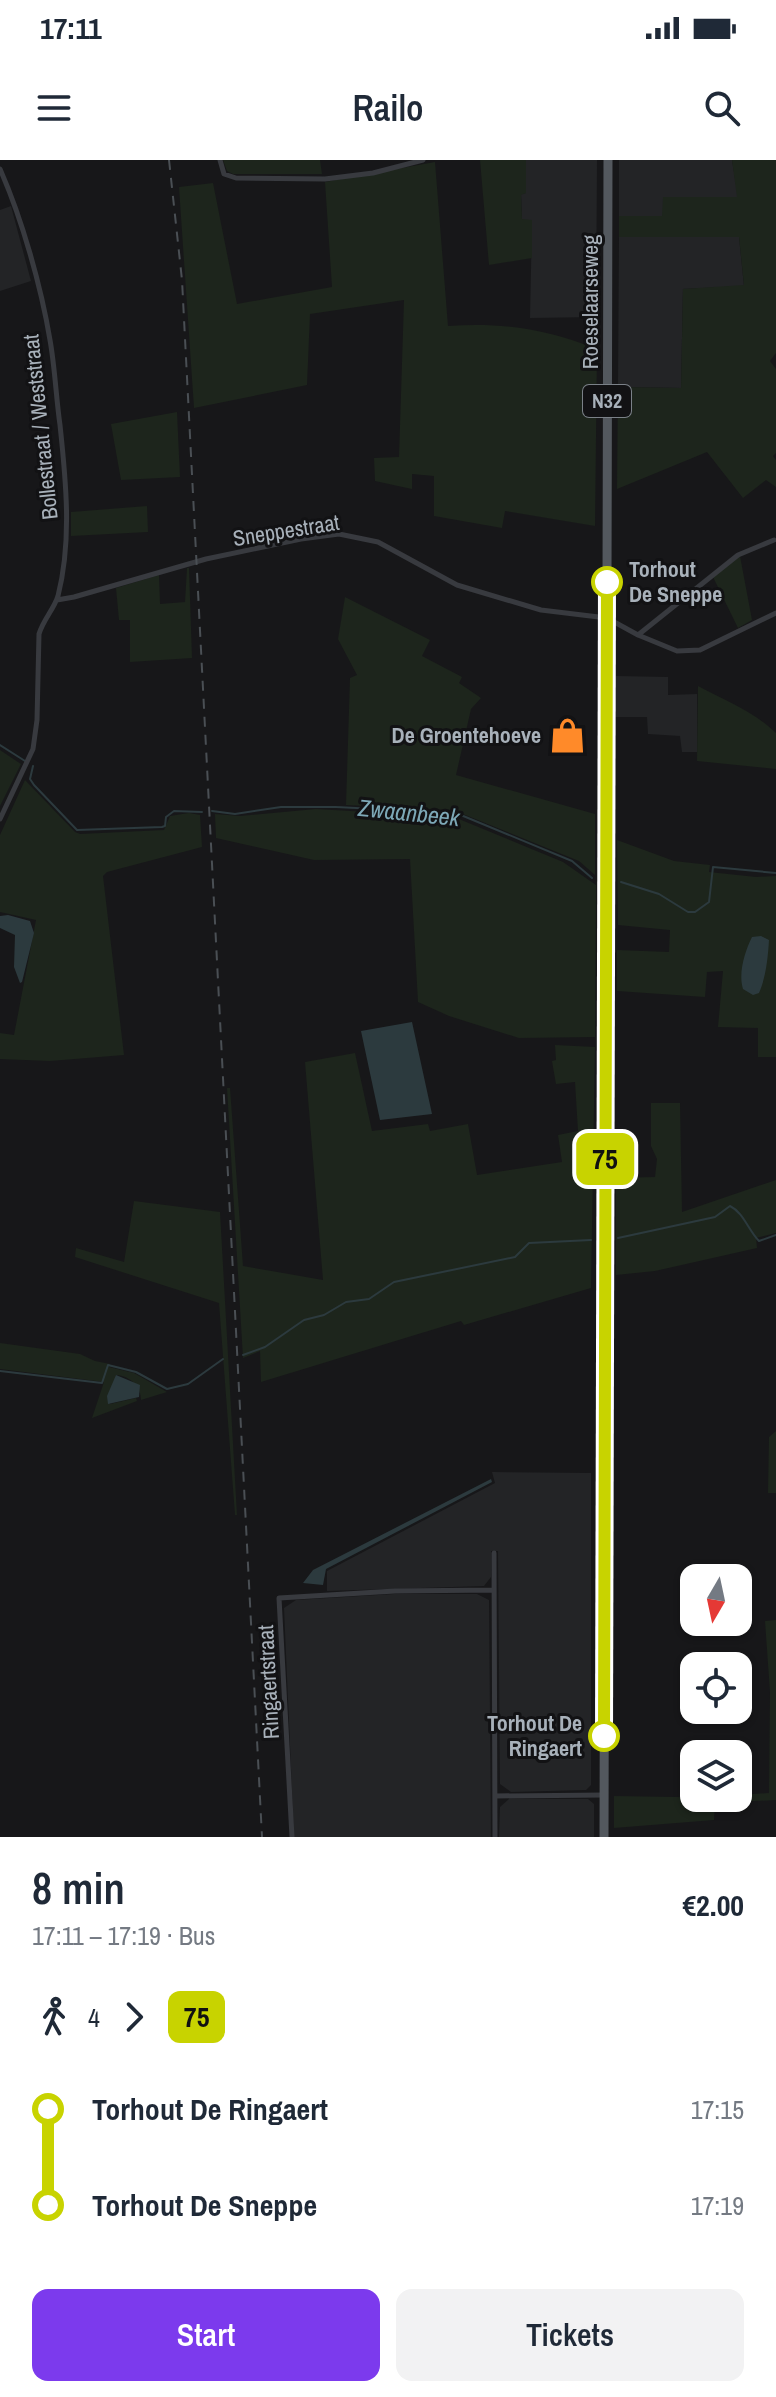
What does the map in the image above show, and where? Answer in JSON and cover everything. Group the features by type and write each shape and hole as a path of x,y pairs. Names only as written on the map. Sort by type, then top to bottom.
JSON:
{"main road":[{"name":"Roeselaarseweg","path":"604,1837 608,160"}],"street":[{"path":"220,160 224,174 229,177 318,180 423,160"},
{"name":"Bollestraat / Weststraat","path":"0,169 19,218 50,339 66,519 64,559 57,600 43,620 39,634 37,720 33,749 0,819"},
{"name":"Sneppestraat","path":"57,600 206,559 339,534 378,542 457,585 500,599 541,610 607,618"},
{"path":"638,635 738,555 774,540"},
{"path":"607,618 677,651 700,650 776,613"},
{"path":"494,1553 495,1837"},
{"name":"Ringaertstraat","path":"292,1837 279,1598 395,1591 494,1590"},
{"path":"495,1796 604,1795"}],"shaded area":[{"path":"223,160 320,160 322,174 233,174 227,171"},
{"path":"480,160 526,160 526,193 521,195 522,219 532,220 532,258 489,265"},
{"path":"526,160 597,160 596,317 530,318 532,221 522,220 521,194 526,193"},
{"path":"619,160 732,160 738,197 663,197 663,217 619,216"},
{"path":"732,160 776,160 776,353 770,361 776,369 776,453 773,456 776,460 776,487 766,480 743,498 707,452 617,489 618,387 681,388 683,289 744,285 739,237 619,237 619,216 662,216 663,197 737,197"},
{"path":"435,162 448,326 524,328 597,349 595,526 505,511 502,528 434,516 434,476 412,474 412,489 375,481 374,458 399,457 404,300 310,314 307,385 194,408 179,187 213,183 237,304 332,287 325,182"},
{"path":"11,206 31,281 0,291 0,210"},
{"path":"619,237 739,237 744,286 683,289 681,388 618,387"},
{"path":"177,412 180,477 121,480 111,424"},
{"path":"147,506 148,532 71,536 71,512"},
{"path":"740,556 752,620 738,628 713,577"},
{"path":"187,568 192,658 130,662 130,620 119,620 116,588 159,575 160,604 185,602"},
{"path":"345,597 430,640 422,656 462,677 459,683 481,698 471,709 456,775 595,814 595,875 579,861 453,810 346,805 350,678 357,675 338,639"},
{"path":"616,676 668,677 668,695 697,694 697,752 682,752 680,736 648,734 647,717 615,717"},
{"path":"698,686 749,713 776,733 776,769 697,761"},
{"path":"0,750 21,764 0,806"},
{"path":"25,780 80,834 164,830 170,816 200,815 202,847 107,872 103,876 124,1055 50,1061 0,1059 0,1033 14,1035 36,920 0,912 0,835"},
{"path":"316,809 454,817 563,862 596,885 595,1037 519,1038 449,1016 418,1002 410,859 314,860 216,838 215,814 240,816"},
{"path":"617,840 674,861 710,865 709,872 776,876 776,1057 758,1057 758,1028 718,1027 723,971 707,972 705,997 617,991 617,950 669,952 670,930 618,925"},
{"path":"0,916 30,921 34,933 20,983 14,967 15,935 0,928"},
{"path":"761,936 769,940 767,960 759,993 753,995 743,989 742,969 752,937"},
{"path":"412,1022 432,1114 380,1120 361,1031"},
{"path":"555,1045 595,1047 591,1288 464,1325 461,1321 261,1382 260,1351 243,1358 227,1088 230,1088 243,1266 323,1280 305,1062 355,1053 372,1131 428,1124 430,1131 468,1124 477,1175 562,1162 558,1135 578,1131 575,1082 556,1084 552,1061 556,1060"},
{"path":"651,1103 680,1103 682,1212 776,1180 776,1233 756,1238 757,1248 655,1271 616,1275 616,1178 655,1177 657,1159 651,1146"},
{"path":"134,1201 220,1212 237,1515 219,1303 75,1257 76,1248 124,1262"},
{"path":"0,1343 80,1354 110,1364 109,1367 134,1373 167,1392 141,1400 134,1383 116,1375 110,1404 136,1398 137,1401 92,1418 104,1382 0,1369"},
{"path":"116,1375 140,1385 139,1397 108,1404 107,1396"},
{"path":"776,1431 776,1493 768,1493 769,1437"},
{"path":"492,1472 591,1473 591,1785 586,1790 511,1792 500,1784 498,1551 491,1551 491,1577 484,1586 327,1591 327,1571 495,1483"},
{"path":"491,1479 492,1482 326,1569 323,1585 303,1583 313,1570"},
{"path":"394,1594 477,1594 489,1600 491,1837 294,1837 284,1608 296,1600"},
{"path":"776,1620 776,1800 752,1801 752,1794 769,1793 770,1692 765,1621"},
{"path":"614,1796 680,1797 680,1812 714,1812 714,1820 614,1828"},
{"path":"509,1799 588,1799 594,1804 594,1837 499,1837 500,1807"}],"waterway":[{"name":"Zwaanbeek","path":"0,745 25,761"},
{"name":"Zwaanbeek","path":"33,766 30,779 34,785 77,830 162,827 165,826 166,817 174,811 202,812"},
{"name":"Zwaanbeek","path":"212,811 235,814 281,807 336,807 456,813 572,861 592,878"},
{"name":"Zwaanbeek","path":"621,882 659,894 688,912 695,912 709,902 713,867 776,873"},
{"path":"618,1238 715,1217 730,1206 739,1213 759,1241 776,1235"},
{"path":"243,1355 265,1347 304,1320 324,1315 346,1302 369,1299 394,1282 515,1257 529,1243 591,1240"},
{"path":"0,1371 102,1383 108,1365 136,1372 167,1389 188,1384 223,1359"}],"railway":[{"path":"169,160 182,280 262,1837"}],"bus line":[{"name":"75","path":"604,1736 607,582"}],"place":[{"name":"Torhout De Sneppe","path":"607,582"},
{"name":"De Groentehoeve","path":"567,735"},
{"name":"Torhout De Ringaert","path":"604,1736"}]}
